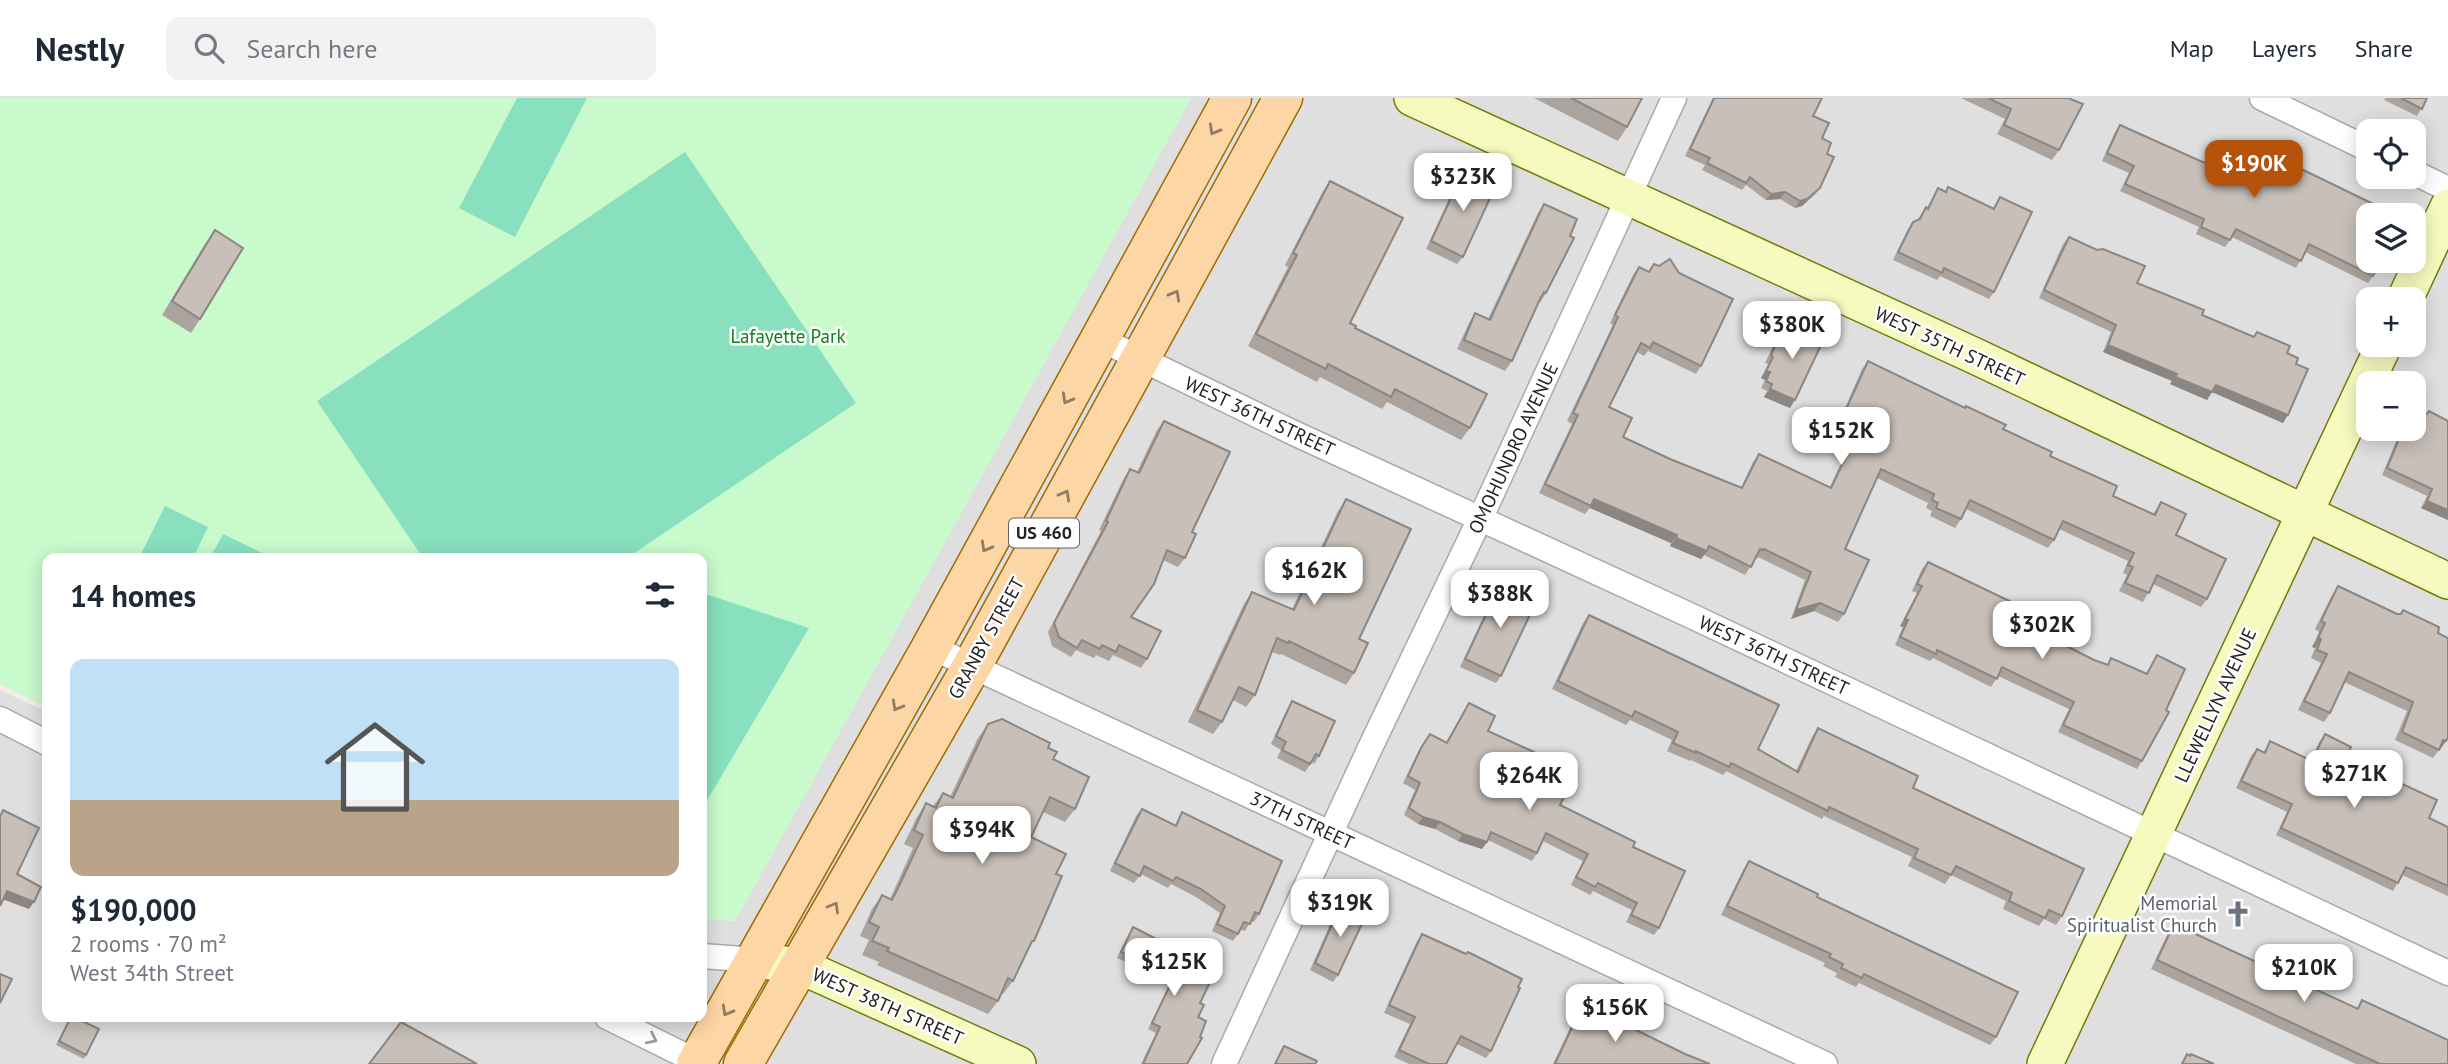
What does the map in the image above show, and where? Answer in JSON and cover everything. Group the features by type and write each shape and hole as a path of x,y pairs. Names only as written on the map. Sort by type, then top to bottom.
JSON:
{"main road":[{"name":"US 460","path":"697,1063 931,647 1232,98"},
{"name":"GRANBY STREET","path":"743,1064 972,666 1283,98"}],"street":[{"name":"WEST 35TH STREET","path":"1412,98 1975,356 2448,581"},
{"name":"OMOHUNDRO AVENUE","path":"1224,1064 1674,98"},
{"path":"2262,98 2356,143"},
{"path":"2426,178 2448,188"},
{"path":"2411,287 2448,207"},
{"name":"WEST 36TH STREET","path":"1100,339 1296,434 1481,517 2448,973"},
{"name":"LLEWELLYN AVENUE","path":"2045,1064 2378,357"},
{"name":"37TH STREET","path":"931,647 1825,1064"},
{"path":"0,720 42,741"},
{"path":"707,956 755,960"},
{"name":"WEST 38TH STREET","path":"755,960 800,966 1018,1064"},
{"path":"617,1022 697,1063"}],"shaded area":[{"path":"1191,98 2448,98 2448,1064 0,1064 0,690 42,710 42,1022 707,1022 707,918 735,921"}],"green space":[{"name":"Lafayette Park","path":"0,98 1191,98 735,921 707,918 707,553 42,553 42,705 0,684"},
{"path":"517,98 587,98 515,237 459,208"},
{"path":"685,152 856,403 634,553 420,553 317,401"},
{"path":"165,506 208,527 195,553 142,553"},
{"path":"223,534 262,553 213,553"},
{"path":"707,594 809,628 707,801"}],"building":[{"path":"1571,98 1642,98 1627,127"},
{"path":"1714,98 1822,98 1813,116 1829,123 1822,138 1831,143 1827,154 1834,157 1820,188 1807,199 1800,201 1785,192 1771,194 1750,177 1746,183 1707,163 1710,158 1690,149"},
{"path":"1988,98 2068,98 2083,104 2059,150 2004,125 2011,109"},
{"path":"2401,98 2427,98 2422,109"},
{"path":"2120,125 2236,177 2250,147 2293,165 2371,203 2356,203 2356,268 2309,244 2301,261 2236,229 2230,240 2201,227 2204,219 2125,184 2134,166 2107,153"},
{"path":"1464,170 1496,185 1463,257 1431,241"},
{"path":"1330,181 1403,218 1350,323 1356,326 1355,328 1487,394 1470,428 1395,389 1391,397 1328,364 1326,369 1256,334 1297,255 1293,253"},
{"path":"1948,187 1994,209 2000,197 2032,212 1994,292 1944,268 1942,273 1898,252 1913,222 1920,219 1926,207 1928,209 1938,188 1946,192"},
{"path":"1544,204 1577,219 1570,236 1574,238 1546,293 1544,292 1540,299 1512,361 1464,340 1475,313 1490,320"},
{"path":"215,230 243,248 200,319 172,301"},
{"path":"2069,237 2097,250 2103,249 2145,266 2137,283 2204,310 2202,315 2254,337 2257,332 2290,346 2287,353 2298,358 2296,364 2308,369 2288,415 2216,385 2212,392 2108,345 2116,325 2044,290"},
{"path":"1670,259 1679,273 1733,299 1701,366 1653,342 1650,348 1641,343 1609,407 1632,418 1623,437 1742,488 1759,454 1831,488 1852,444 1838,437 1847,417 1843,416 1868,361 2006,425 2003,429 2052,452 2050,456 2117,486 2113,496 2155,515 2161,502 2186,514 2176,535 2226,559 2207,599 2157,575 2149,593 2125,583 2133,567 2128,565 2134,553 2063,521 2054,540 1970,500 1961,519 1936,508 1938,503 1932,500 1934,494 1881,469 1845,549 1869,560 1844,614 1820,603 1796,610 1811,572 1764,549 1760,549 1751,567 1709,546 1707,551 1676,538 1677,535 1594,499 1591,506 1545,484 1578,415 1573,413 1618,317 1615,315 1639,267 1649,272 1654,264 1659,266"},
{"path":"1785,324 1823,341 1795,400 1770,389 1772,384 1766,381 1770,372 1766,371 1773,357 1771,355"},
{"path":"2429,411 2448,421 2448,510 2427,501 2432,489 2387,468 2398,441 2426,441 2426,414"},
{"path":"1164,421 1230,452 1192,532 1196,534 1185,558 1167,550 1154,584 1131,617 1161,631 1147,659 1119,645 1116,652 1102,645 1100,649 1082,640 1077,648 1059,637 1054,623 1108,522 1106,521 1130,469 1139,473"},
{"path":"1346,499 1411,529 1359,639 1368,643 1354,673 1289,641 1288,643 1277,638 1255,695 1239,687 1222,722 1197,710 1252,592 1294,610"},
{"path":"1928,562 2022,607 2020,611 2038,619 2033,629 2094,660 2108,665 2111,658 2147,674 2157,655 2185,669 2166,710 2169,712 2142,761 2063,725 2074,702 2002,667 1997,679 1937,650 1936,654 1900,637 1908,620 1905,619 1922,586 1917,584"},
{"path":"1500,585 1536,602 1501,676 1465,659"},
{"path":"2338,586 2397,614 2401,614 2403,610 2439,627 2438,633 2448,638 2448,737 2446,741 2443,740 2439,750 2402,732 2413,702 2349,672 2330,713 2304,701 2327,654 2317,650 2321,639 2318,638 2325,623 2321,621"},
{"path":"1589,615 1779,705 1758,749 1798,772 1818,728 1918,776 1913,788 2084,869 2062,916 2049,910 2045,918 2009,901 2012,893 1956,866 1951,875 1914,858 1918,849 1829,807 1828,811 1731,763 1729,767 1673,743 1678,732 1635,711 1632,717 1558,681"},
{"path":"1292,701 1335,721 1319,756 1316,754 1310,764 1282,750 1286,742 1276,736"},
{"path":"1469,703 1495,716 1488,731 1534,752 1525,771 1567,791 1560,805 1635,842 1633,847 1685,871 1659,928 1631,915 1637,903 1598,883 1595,887 1576,877 1588,854 1546,833 1537,853 1491,832 1487,842 1463,834 1409,808 1420,783 1408,776 1421,748 1430,734 1447,743"},
{"path":"1002,719 1050,743 1048,748 1057,752 1053,759 1089,777 1075,809 1050,797 1031,837 1066,854 1056,874 1062,876 1034,941 1013,981 1008,978 998,1001 887,951 889,948 872,941 879,927 869,922 882,895 892,900 899,886 923,835 914,830 926,803 936,808 943,793 953,798 988,724"},
{"path":"2325,734 2351,747 2346,758 2437,800 2429,818 2448,827 2448,886 2406,867 2398,883 2281,828 2292,804 2241,781 2257,749 2265,753 2270,741 2312,761"},
{"path":"1142,809 1176,826 1182,812 1282,861 1259,914 1255,912 1250,924 1244,922 1238,934 1217,924 1225,906 1201,889 1176,877 1173,881 1144,866 1140,876 1115,863"},
{"path":"3,810 39,828 17,874 41,887 34,902 7,891 0,906 0,817"},
{"path":"1749,861 1818,894 1817,897 2018,992 1996,1037 1864,974 1862,978 1841,968 1843,964 1829,957 1831,954 1727,906"},
{"path":"1341,904 1366,915 1338,975 1315,963"},
{"path":"2174,924 2358,1009 2362,1000 2448,1040 2448,1064 2380,1064 2157,960"},
{"path":"1133,927 1216,970 1200,1003 1204,1005 1198,1017 1206,1021 1200,1037 1202,1038 1187,1064 1143,1064 1160,1027 1152,1023 1174,977 1121,952"},
{"path":"1422,934 1466,954 1468,952 1522,979 1491,1051 1461,1036 1446,1064 1429,1064 1399,1050 1415,1017 1389,1005"},
{"path":"0,974 12,979 0,1003"},
{"path":"1583,1004 1685,1054 1710,1064 1555,1064"},
{"path":"68,1022 84,1022 99,1029 86,1055 59,1041"},
{"path":"401,1022 477,1064 369,1064"},
{"path":"1284,1046 1317,1061 1315,1064 1275,1064"},
{"path":"2187,1054 2191,1054 2214,1064 2182,1064"}],"place":[{"name":"Memorial Spiritualist Church","path":"2238,914"}]}
